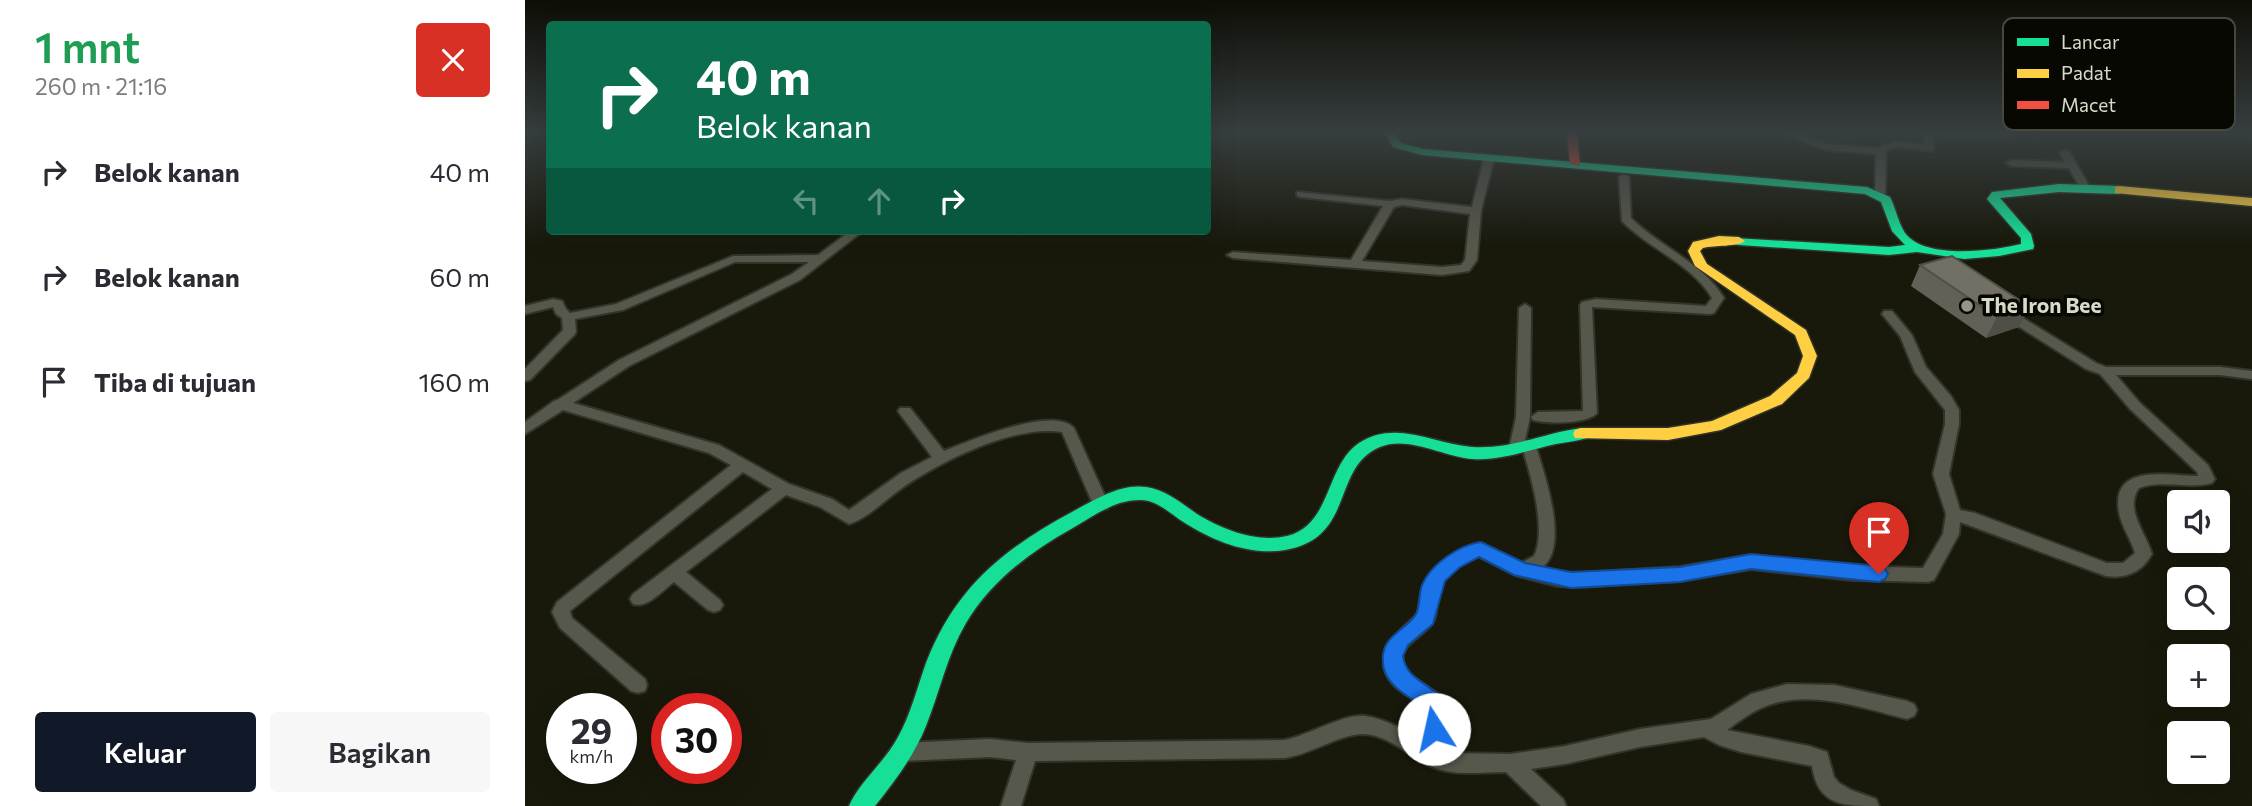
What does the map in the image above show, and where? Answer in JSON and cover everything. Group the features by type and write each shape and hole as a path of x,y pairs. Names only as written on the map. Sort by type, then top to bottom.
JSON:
{"street":[{"path":"1233,255 1442,271 1465,268 1471,260 1476,211 1486,170"},
{"path":"1639,170 1845,188 1880,195 1886,200 1901,235 1916,247 1935,253 2002,251 2028,246 2029,240 1996,204 1993,199 1996,195 2046,187 2252,202"},
{"path":"1879,170 1880,195"},
{"path":"2075,170 2086,189"},
{"path":"1538,416 1583,416 1590,413 1586,305 1597,303 1702,311 1714,307 1718,298 1715,289 1640,234 1626,219 1623,177"},
{"path":"1301,194 1476,211"},
{"path":"1355,263 1390,204"},
{"path":"525,429 624,363 796,277 852,235"},
{"path":"861,806 911,736 953,627 972,597 1013,558 1070,520 1101,505 1144,493 1228,537 1249,542 1290,543 1305,538 1321,526 1332,509 1350,463 1376,441 1414,440 1475,453 1522,447 1578,433 1649,435 1705,430 1754,411 1797,384 1806,372 1810,357 1801,333 1702,266 1694,251 1698,245 1719,240 1889,251 1916,247"},
{"path":"1935,253 1938,265 1946,272"},
{"path":"568,317 619,307 733,259 820,258"},
{"path":"1678,261 1696,258"},
{"path":"1990,302 2091,366 2105,371 2220,372 2252,375"},
{"path":"525,310 558,304 560,311 568,317 570,331 525,377"},
{"path":"1521,569 1541,561 1545,548 1539,479 1522,447 1525,308"},
{"path":"1446,762 1435,737 1437,708 1395,671 1393,656 1405,635 1426,618 1431,587 1438,575 1464,555 1481,550 1521,569 1571,580 1680,574 1751,562 1851,573 1928,575 1951,534 1954,515 1941,474 1952,410 1923,374 1906,335 1888,314"},
{"path":"1954,515 1969,517 2113,570 2126,570 2137,563 2144,554 2126,508 2131,489 2150,478 2194,482 2205,480 2207,476 2136,406 2105,371"},
{"path":"559,404 714,449 784,488 826,503 849,518 941,458 1013,432 1057,424 1067,428 1101,505"},
{"path":"905,411 941,458"},
{"path":"638,685 566,622 562,617 563,607 743,464"},
{"path":"639,599 784,488"},
{"path":"673,571 714,605"},
{"path":"902,752 990,748 1028,752 1285,749 1302,746 1349,727 1365,725 1388,732 1446,762 1510,763 1708,728 1723,722 1758,699 1787,692 1834,693 1907,710"},
{"path":"1708,728 1714,736 1731,741 1804,752 1820,759 1829,787 1868,806"},
{"path":"1011,806 1028,752"},
{"path":"1510,763 1556,806"}],"building":[{"path":"1952,256 2030,307 1997,317 1920,265"}],"traffic: fast":[{"path":"1623,170 1867,191 1886,200 1895,226 1905,240 1930,251 1964,255 2028,246 2027,237 1993,199 1996,195 2059,188 2119,190"},
{"path":"1739,241 1889,251 1916,248"},
{"path":"861,806 905,746 918,719 948,637 974,595 1027,546 1096,507 1123,496 1148,494 1162,499 1225,536 1250,543 1287,543 1305,537 1317,528 1326,516 1353,459 1376,441 1403,439 1459,451 1486,453 1581,434"}],"traffic: slow":[{"path":"2119,190 2252,202"},
{"path":"1581,434 1668,434 1715,426 1776,400 1804,375 1810,356 1801,333 1702,266 1694,251 1698,245 1719,240 1739,241"}],"place":[{"name":"The Iron Bee","path":"1967,306"}],"route":[{"path":"1434,729 1437,713 1434,702 1400,679 1395,671 1393,656 1400,639 1426,618 1431,587 1438,575 1464,555 1476,550 1521,569 1571,580 1680,574 1739,562 1879,574"}]}
